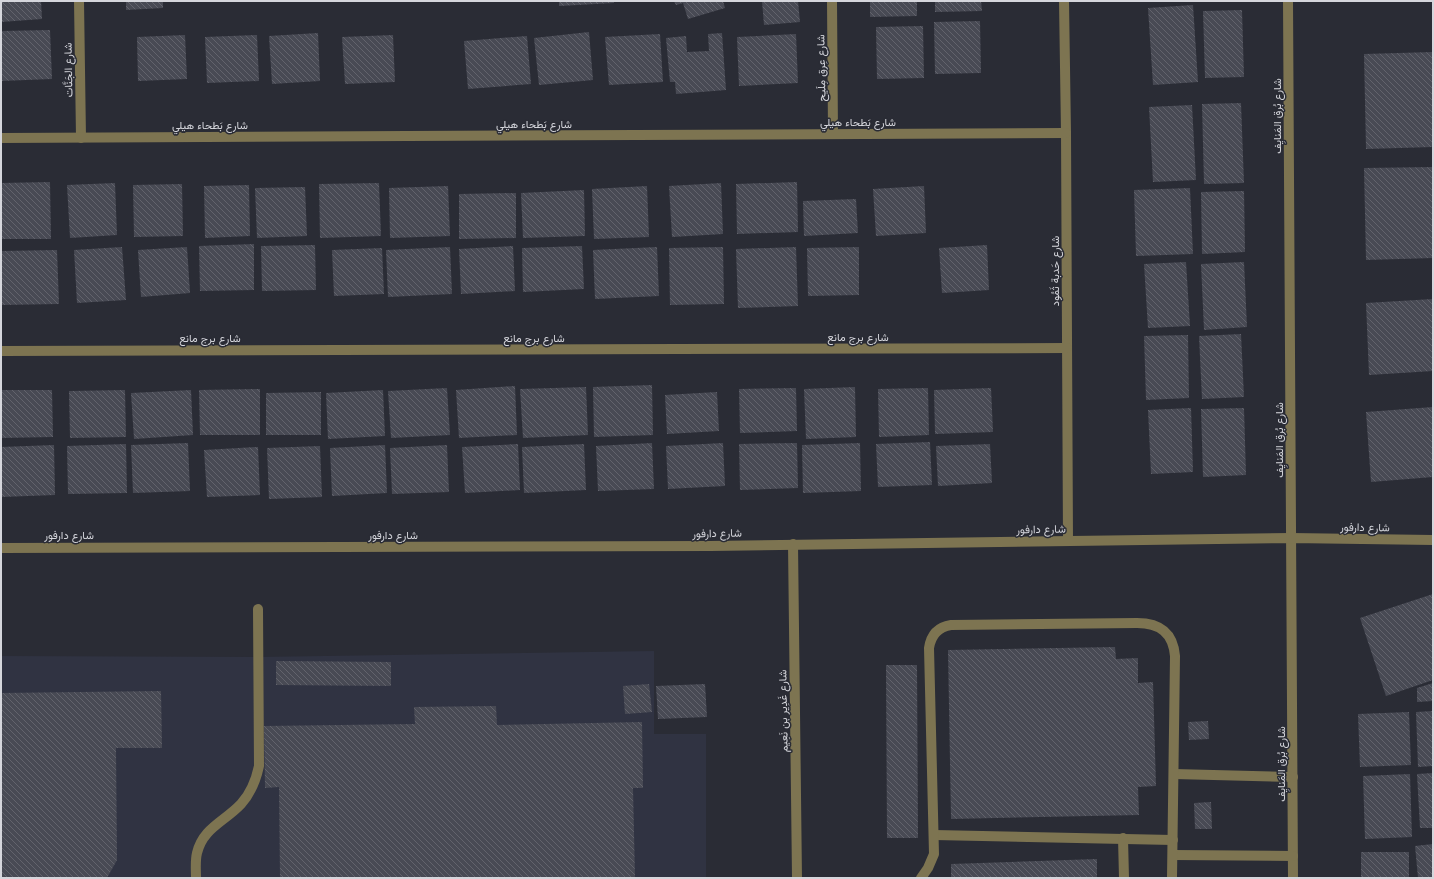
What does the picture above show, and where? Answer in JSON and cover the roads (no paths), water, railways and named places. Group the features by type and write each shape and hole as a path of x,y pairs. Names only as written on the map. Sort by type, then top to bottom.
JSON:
{"street":[{"name":"شارع الجَنَّات","path":"79,1 81,138"},
{"name":"شارع عِرق مِلَيح","path":"832,1 833,134"},
{"name":"شارع حَدبة ثَمُود","path":"1064,1 1068,541"},
{"name":"شارع بُرق المَنايِف","path":"1288,1 1293,878"},
{"name":"شارع بَطحاء هيلي","path":"1,138 1066,133"},
{"name":"شارع برج مانع","path":"1,351 1067,348"},
{"name":"شارع دارفور","path":"1,548 793,544 1291,538 1433,540"},
{"name":"شارع غَدِير بن نَعِيم","path":"793,544 797,878"},
{"path":"196,878 196,855 203,838 213,827 241,804 253,786 259,766 258,609"},
{"path":"921,878 928,868 934,854 929,648 930,641 934,634 945,626 951,625 1142,623 1156,626 1164,630 1174,646 1172,878"},
{"path":"1174,774 1293,777"},
{"path":"934,835 1173,840"},
{"path":"1123,838 1124,878"},
{"path":"1172,855 1293,856"}]}
